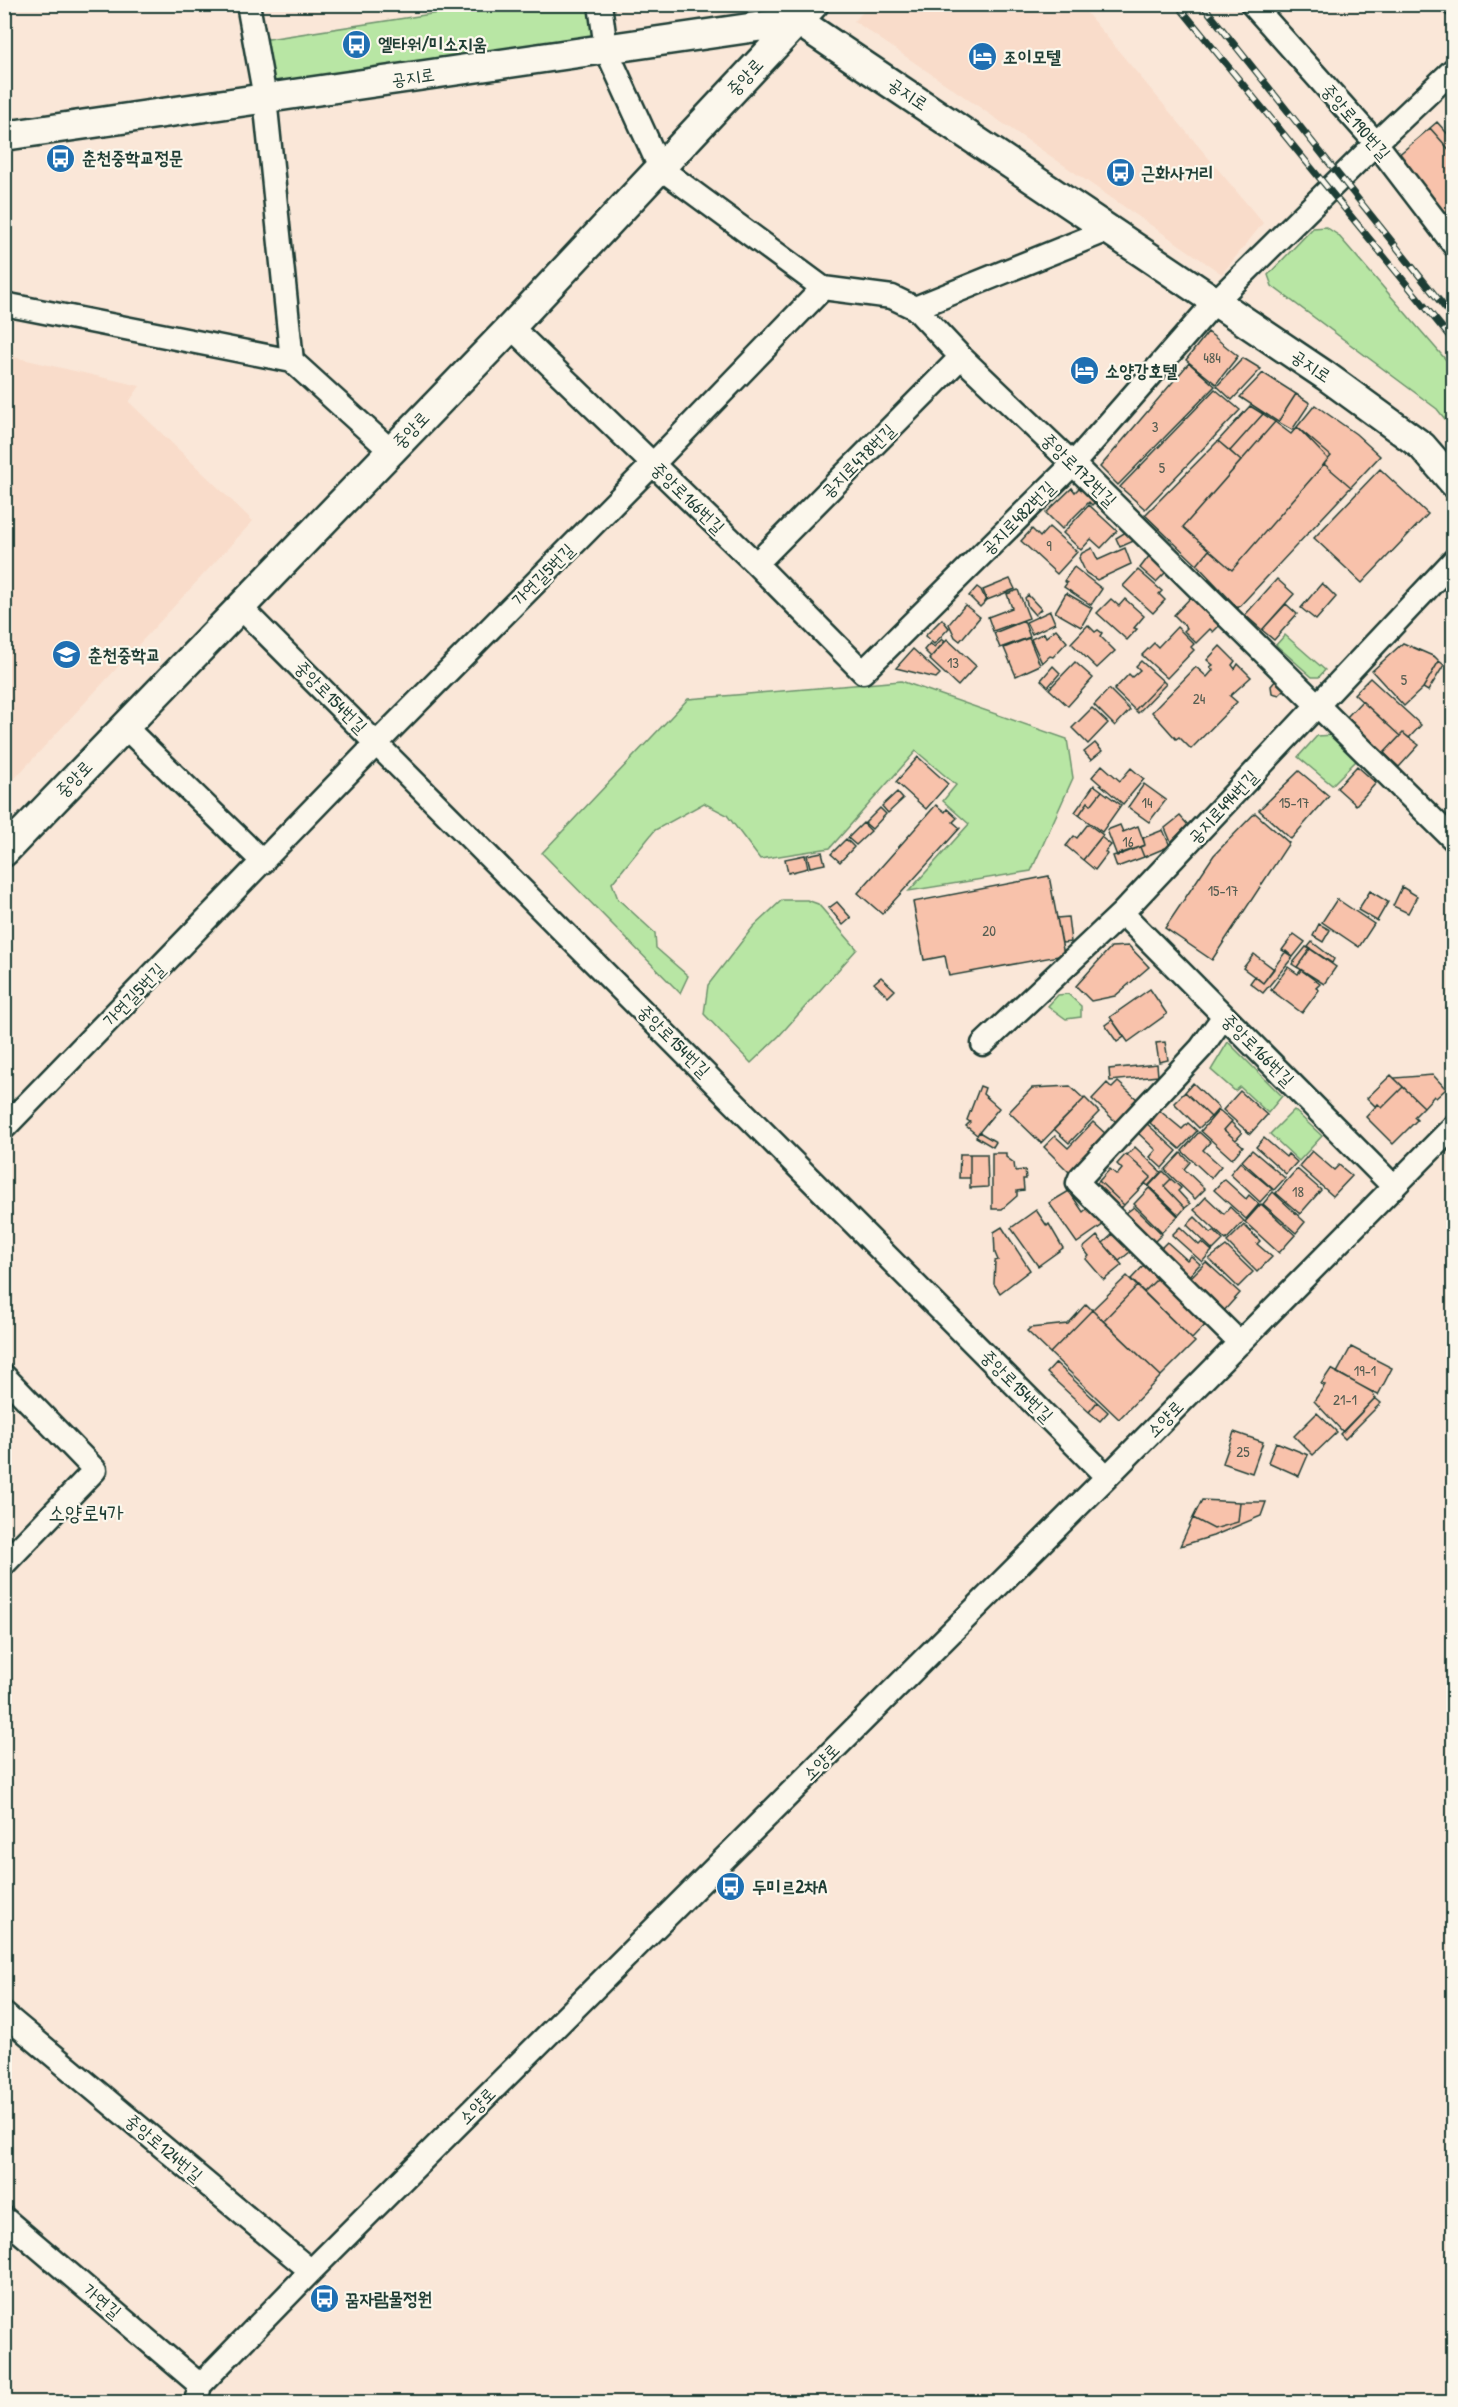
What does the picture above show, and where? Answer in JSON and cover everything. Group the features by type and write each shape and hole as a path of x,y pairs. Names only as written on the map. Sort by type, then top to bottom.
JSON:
{"street":[{"path":"248,4 265,98 292,361"},
{"path":"600,4 606,49 660,168"},
{"name":"중앙로190번길","path":"1252,4 1376,143 1454,245"},
{"name":"공지로","path":"4,136 606,49 806,13 1004,158 1214,303 1326,376 1422,446 1454,483"},
{"name":"중앙로","path":"4,852 511,327 806,13"},
{"name":"공지로482번길","path":"863,672 1073,464 1214,303 1454,69"},
{"name":"중앙로172번길","path":"660,168 823,288 892,297 915,308 960,357 1073,464 1454,840"},
{"path":"915,308 1108,230"},
{"name":"가연길5번길","path":"4,1128 823,288"},
{"path":"4,304 292,361 391,451"},
{"name":"중앙로166번길","path":"511,327 756,564 863,672"},
{"name":"공지로478번길","path":"756,564 960,357"},
{"name":"공지로494번길","path":"983,1044 1122,913 1454,560"},
{"name":"중앙로154번길","path":"240,607 378,742 1107,1477"},
{"path":"124,726 263,862"},
{"name":"중앙로166번길","path":"1122,913 1394,1187"},
{"path":"1224,1016 1201,1047 1080,1178 1078,1183 1240,1343"},
{"name":"소양로","path":"198,2394 311,2271 1107,1477 1454,1126"},
{"path":"4,1376 95,1470 4,1564"},
{"name":"중앙로124번길","path":"8,2027 311,2271"},
{"name":"가연길","path":"4,2218 198,2394"}],"shaded area":[{"path":"870,5 1080,5 1263,223 1222,274 854,21"},
{"name":"춘천중학교","path":"5,355 140,386 129,402 253,521 5,789"}],"green space":[{"path":"596,4 602,42 270,94 262,40 490,5"},
{"path":"1326,227 1338,235 1453,368 1453,429 1437,409 1272,286 1268,275 1313,228"},
{"path":"1285,635 1325,670 1319,677 1312,677 1276,645"},
{"path":"901,681 1067,739 1073,778 1031,871 909,891 969,824 943,801 956,785 916,751 830,848 760,859 727,815 704,803 655,830 612,883 618,899 655,933 656,948 688,976 680,993 542,853 688,699"},
{"path":"1335,735 1359,758 1332,785 1298,757 1317,736"},
{"path":"782,900 807,900 818,904 857,949 779,1036 751,1063 704,1014 708,985 753,927"},
{"path":"1068,994 1081,1006 1081,1017 1066,1019 1048,1006 1058,995"},
{"path":"1228,1042 1282,1096 1268,1113 1240,1087 1235,1091 1211,1070"},
{"path":"1294,1110 1322,1136 1299,1161 1270,1134"}],"building":[{"path":"1437,122 1454,141 1454,155 1430,128"},
{"path":"1430,128 1454,155 1454,225 1396,157"},
{"path":"1208,332 1238,356 1216,384 1186,360"},
{"path":"1243,358 1261,369 1232,400 1217,386"},
{"path":"1189,363 1215,386 1118,485 1100,467"},
{"path":"1263,373 1296,394 1278,422 1240,397"},
{"path":"1215,389 1240,410 1145,509 1120,487"},
{"path":"1296,394 1310,403 1292,430 1278,422"},
{"path":"1315,405 1356,434 1380,456 1351,487 1324,464 1328,459 1297,427"},
{"path":"1250,406 1263,414 1230,451 1218,441"},
{"path":"1263,414 1275,422 1241,461 1230,451"},
{"path":"1275,422 1291,434 1297,427 1331,456 1232,570 1183,527"},
{"path":"1218,441 1241,461 1183,527 1209,550 1197,565 1145,515"},
{"path":"1324,464 1351,487 1238,608 1197,565 1209,550 1232,570"},
{"path":"1380,469 1428,514 1362,583 1314,538"},
{"path":"1082,485 1097,500 1092,505 1089,502 1062,529 1046,513 1072,488 1075,492"},
{"path":"1089,505 1117,531 1101,548 1091,539 1081,550 1063,533"},
{"path":"1049,527 1077,552 1057,574 1021,541 1032,529 1040,537"},
{"path":"1129,530 1136,540 1120,547 1116,538"},
{"path":"1092,548 1098,560 1125,548 1131,564 1097,580 1086,573 1079,558 1082,553"},
{"path":"1150,555 1166,572 1156,582 1140,568"},
{"path":"1074,567 1102,589 1091,605 1064,587 1067,583 1064,581"},
{"path":"1138,570 1162,591 1159,594 1165,600 1153,613 1123,586"},
{"path":"1010,579 1015,589 987,600 983,590"},
{"path":"1277,579 1294,594 1262,630 1245,615"},
{"path":"1322,583 1336,597 1316,620 1301,608"},
{"path":"977,587 986,601 980,607 969,596"},
{"path":"1018,590 1029,618 993,631 988,617 1012,608 1007,594"},
{"path":"1066,593 1092,608 1081,627 1055,612"},
{"path":"1194,594 1223,622 1213,632 1210,629 1196,643 1184,631 1187,628 1174,615"},
{"path":"1028,595 1041,609 1035,615 1028,607 1025,598"},
{"path":"1111,599 1119,606 1125,599 1144,616 1134,628 1137,629 1127,640 1097,613"},
{"path":"1286,604 1297,614 1274,640 1262,630"},
{"path":"965,605 980,617 960,641 955,637 949,624"},
{"path":"1050,611 1055,623 1032,634 1026,622"},
{"path":"942,619 949,628 934,644 925,636"},
{"path":"1024,621 1030,637 1000,648 994,633"},
{"path":"1088,625 1095,632 1098,630 1102,633 1100,636 1115,651 1097,668 1071,643"},
{"path":"1177,627 1194,644 1191,647 1194,650 1167,678 1142,655 1154,643 1158,647"},
{"path":"1056,629 1067,642 1053,657 1050,656 1042,663 1031,639 1044,633 1046,637"},
{"path":"1029,638 1040,665 1016,676 1004,648"},
{"path":"942,639 945,642 931,657 924,650 930,643 934,647"},
{"path":"947,639 976,666 958,686 929,659"},
{"path":"1403,643 1439,661 1423,688 1404,706 1372,671"},
{"path":"1220,646 1235,661 1232,665 1235,669 1238,664 1251,677 1230,696 1237,702 1191,749 1179,737 1176,739 1152,712 1196,667 1207,677 1213,670 1210,667 1213,665 1207,660"},
{"path":"913,649 940,674 936,678 896,668"},
{"path":"1141,661 1163,681 1135,710 1114,690 1129,674 1132,677 1140,670 1136,666"},
{"path":"1439,661 1444,665 1428,691 1423,688"},
{"path":"1075,662 1093,678 1068,706 1049,689"},
{"path":"1053,666 1060,673 1048,687 1041,680"},
{"path":"1370,678 1421,725 1409,738 1403,733 1400,736 1354,694"},
{"path":"1276,680 1283,682 1285,689 1279,695 1272,693 1271,686"},
{"path":"1163,681 1166,684 1138,713 1135,710"},
{"path":"1109,689 1130,710 1115,726 1094,705"},
{"path":"1362,701 1400,736 1384,753 1346,718"},
{"path":"1092,708 1108,723 1088,744 1072,728"},
{"path":"1403,733 1419,745 1399,767 1384,753"},
{"path":"1095,743 1102,751 1091,760 1084,752"},
{"path":"918,757 948,784 926,809 896,782"},
{"path":"1102,765 1120,781 1131,768 1144,779 1123,804 1092,777"},
{"path":"1357,766 1376,783 1356,805 1337,788"},
{"path":"1299,771 1329,796 1291,839 1259,810"},
{"path":"1144,784 1166,800 1149,822 1128,807"},
{"path":"1094,785 1102,791 1091,805 1088,802 1079,815 1075,812"},
{"path":"1102,791 1121,805 1102,832 1079,815 1088,802 1091,805"},
{"path":"897,792 903,799 888,813 882,806"},
{"path":"936,805 945,812 947,809 957,818 953,822 960,828 882,914 858,893"},
{"path":"880,808 886,814 872,829 865,823"},
{"path":"1255,813 1289,843 1212,960 1165,928 1214,855"},
{"path":"1180,816 1188,825 1171,842 1165,828"},
{"path":"863,823 871,831 856,845 848,838"},
{"path":"1088,824 1103,835 1083,860 1066,846 1074,836 1077,838"},
{"path":"1120,825 1123,832 1138,826 1145,845 1117,856 1107,830"},
{"path":"1163,830 1170,846 1144,857 1140,847 1145,845 1143,838"},
{"path":"1101,837 1111,845 1095,870 1083,860"},
{"path":"846,839 854,847 840,862 831,854"},
{"path":"1140,847 1144,857 1117,867 1113,856"},
{"path":"822,852 825,864 810,867 807,855"},
{"path":"805,855 808,868 788,873 785,859"},
{"path":"1049,876 1064,955 949,976 945,956 924,960 913,902"},
{"path":"1402,887 1417,896 1408,913 1393,906"},
{"path":"1370,891 1388,902 1377,921 1358,910"},
{"path":"1337,899 1374,924 1359,947 1322,922"},
{"path":"837,902 851,918 843,925 829,908"},
{"path":"1068,917 1071,942 1062,943 1057,918"},
{"path":"1319,924 1330,930 1323,942 1313,936"},
{"path":"1294,934 1305,942 1293,957 1282,950"},
{"path":"1312,942 1334,959 1332,963 1308,947"},
{"path":"1129,946 1149,967 1115,996 1091,1001 1076,986 1111,947"},
{"path":"1306,947 1310,949 1298,968 1292,964"},
{"path":"1310,949 1336,967 1324,984 1297,967"},
{"path":"1286,951 1293,957 1263,993 1250,983 1255,976 1263,983"},
{"path":"1254,954 1274,969 1263,983 1243,968"},
{"path":"1288,967 1298,974 1301,970 1320,984 1316,988 1319,990 1302,1013 1271,990"},
{"path":"881,977 895,990 888,997 874,983"},
{"path":"1150,989 1167,1014 1128,1042 1110,1017"},
{"path":"1112,1020 1124,1037 1117,1042 1105,1025"},
{"path":"1165,1042 1168,1060 1159,1062 1156,1043"},
{"path":"1157,1064 1158,1076 1110,1081 1109,1069"},
{"path":"1391,1075 1403,1087 1382,1108 1378,1104 1376,1107 1367,1098"},
{"path":"1433,1075 1446,1089 1436,1098 1434,1096 1424,1107 1394,1078"},
{"path":"1118,1082 1138,1100 1117,1123 1092,1099 1107,1083 1112,1088"},
{"path":"1193,1083 1219,1108 1211,1117 1185,1092"},
{"path":"980,1086 985,1088 983,1094 999,1108 977,1135 966,1126 970,1122 967,1120"},
{"path":"1070,1086 1084,1099 1041,1143 1009,1112 1032,1088"},
{"path":"1403,1087 1424,1107 1414,1117 1417,1120 1393,1144 1366,1117 1378,1104 1382,1108"},
{"path":"1240,1091 1267,1115 1250,1134 1223,1110"},
{"path":"1185,1092 1211,1117 1199,1128 1174,1103"},
{"path":"1085,1098 1099,1112 1069,1143 1054,1129"},
{"path":"1219,1110 1232,1121 1224,1130 1243,1146 1232,1159 1201,1131"},
{"path":"1160,1111 1182,1129 1188,1123 1197,1131 1180,1149 1150,1123"},
{"path":"1093,1122 1108,1136 1071,1174 1044,1147 1055,1136 1068,1148"},
{"path":"1145,1122 1177,1151 1162,1168 1150,1157 1156,1150 1137,1132"},
{"path":"1231,1122 1242,1133 1236,1140 1224,1130"},
{"path":"979,1132 996,1142 993,1147 976,1137"},
{"path":"1199,1132 1210,1142 1203,1150 1221,1166 1211,1178 1182,1151"},
{"path":"1264,1138 1286,1157 1288,1154 1297,1162 1286,1174 1256,1147"},
{"path":"1135,1147 1161,1172 1148,1186 1145,1183 1151,1177 1127,1155"},
{"path":"1252,1150 1285,1178 1274,1190 1242,1161"},
{"path":"1312,1151 1334,1170 1339,1165 1352,1176 1333,1196 1299,1166"},
{"path":"992,1153 1006,1153 1006,1157 1014,1163 1015,1171 1025,1170 1024,1190 1017,1191 1017,1196 1002,1209 992,1209"},
{"path":"1181,1153 1190,1162 1184,1169 1205,1189 1195,1199 1165,1170"},
{"path":"960,1154 970,1154 970,1178 959,1178"},
{"path":"970,1154 987,1154 988,1187 970,1188"},
{"path":"1126,1154 1151,1177 1124,1205 1099,1181 1110,1169 1117,1175 1122,1169 1117,1164"},
{"path":"1240,1162 1272,1189 1260,1202 1230,1174"},
{"path":"1297,1169 1321,1190 1300,1214 1276,1193"},
{"path":"1163,1171 1171,1179 1164,1186 1185,1208 1179,1215 1149,1186"},
{"path":"1171,1179 1181,1188 1178,1191 1190,1204 1185,1208 1164,1186"},
{"path":"1224,1179 1246,1199 1249,1195 1259,1204 1246,1219 1214,1190"},
{"path":"1099,1181 1124,1205 1118,1212 1092,1188"},
{"path":"1149,1188 1178,1216 1162,1232 1134,1204"},
{"path":"1069,1191 1083,1212 1089,1207 1104,1224 1077,1243 1049,1203"},
{"path":"1273,1192 1305,1222 1296,1233 1263,1204"},
{"path":"1206,1197 1224,1214 1230,1207 1244,1221 1226,1240 1194,1210"},
{"path":"1261,1204 1295,1235 1279,1253 1245,1222"},
{"path":"1134,1207 1162,1234 1150,1246 1122,1216"},
{"path":"1036,1210 1047,1226 1049,1224 1063,1248 1038,1266 1011,1228"},
{"path":"1195,1217 1211,1233 1214,1231 1223,1240 1213,1250 1187,1225"},
{"path":"1244,1225 1260,1241 1257,1244 1272,1257 1257,1272 1227,1242"},
{"path":"1002,1227 1030,1270 1000,1293 994,1284 995,1261 998,1260 995,1253 994,1232"},
{"path":"1180,1227 1199,1245 1202,1242 1212,1251 1202,1262 1172,1235"},
{"path":"1114,1233 1130,1252 1119,1261 1103,1243"},
{"path":"1097,1236 1122,1265 1104,1280 1086,1259 1089,1256 1083,1248"},
{"path":"1167,1242 1187,1260 1191,1256 1200,1264 1187,1278 1158,1251"},
{"path":"1226,1246 1253,1272 1238,1287 1209,1259"},
{"path":"1148,1261 1162,1274 1144,1292 1131,1279"},
{"path":"1206,1262 1240,1293 1222,1313 1187,1281"},
{"path":"1162,1274 1209,1321 1192,1339 1144,1292"},
{"path":"1127,1276 1137,1286 1103,1321 1092,1310"},
{"path":"1137,1286 1195,1342 1161,1376 1103,1321"},
{"path":"1086,1304 1092,1310 1050,1353 1027,1331 1030,1328 1068,1324"},
{"path":"1092,1310 1161,1376 1119,1419 1050,1353"},
{"path":"1351,1347 1392,1368 1378,1395 1337,1373"},
{"path":"1056,1363 1097,1402 1089,1412 1047,1373"},
{"path":"1331,1369 1372,1392 1375,1398 1343,1432 1314,1401 1325,1385 1321,1384"},
{"path":"1375,1398 1381,1403 1345,1439 1340,1434"},
{"path":"1097,1402 1108,1412 1100,1421 1089,1412"},
{"path":"1317,1413 1337,1432 1313,1455 1294,1436"},
{"path":"1234,1432 1263,1442 1252,1473 1223,1463"},
{"path":"1276,1442 1308,1455 1299,1476 1268,1462"},
{"path":"1202,1500 1240,1502 1238,1522 1214,1529 1193,1518"},
{"path":"1240,1502 1266,1502 1261,1516 1213,1536 1180,1546 1193,1518 1214,1529 1238,1522"}],"railway":[{"path":"1177,4 1454,342"},
{"path":"1202,4 1454,319"}],"place":[{"name":"엘타워/미소지움","path":"357,44"},
{"name":"조이모텔","path":"982,57"},
{"name":"춘천중학교정문","path":"61,158"},
{"name":"근화사거리","path":"1120,173"},
{"name":"소양강호텔","path":"1084,371"},
{"name":"춘천중학교","path":"67,655"},
{"name":"두미르2차A","path":"731,1887"},
{"name":"꿈자람물정원","path":"324,2299"}],"district":[{"name":"소양로4가","path":"86,1513"}]}
